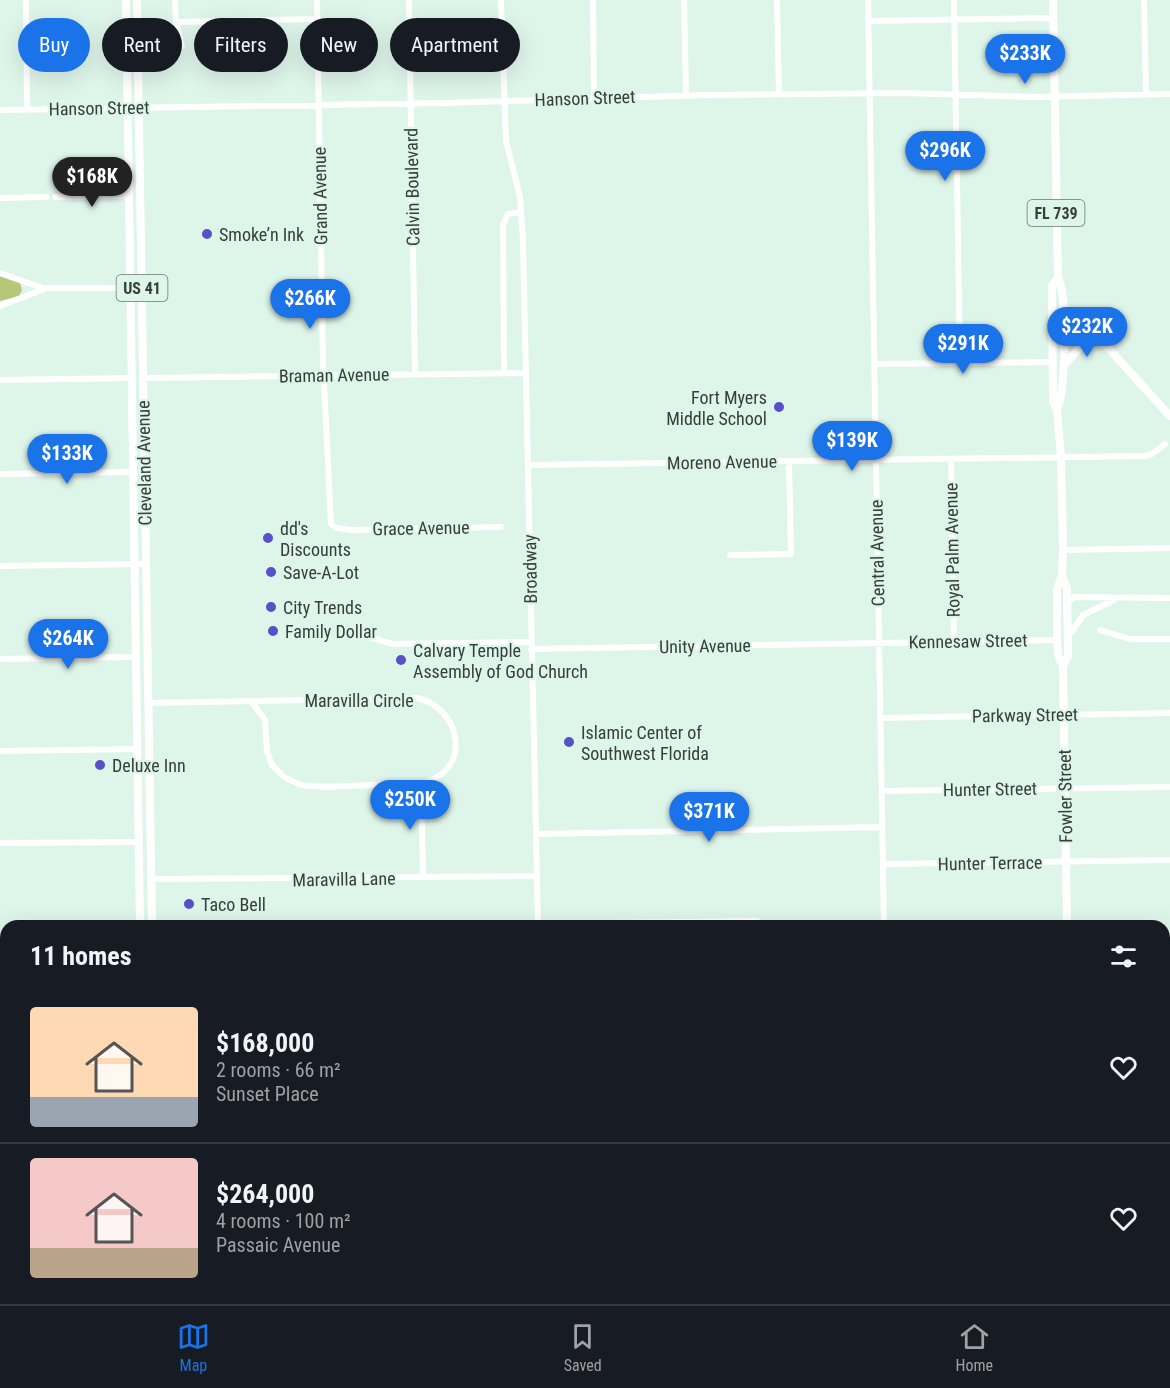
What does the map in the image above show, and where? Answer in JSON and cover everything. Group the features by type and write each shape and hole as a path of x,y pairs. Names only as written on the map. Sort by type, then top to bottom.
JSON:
{"main road":[{"name":"Cleveland Avenue","path":"126,0 141,920"},
{"name":"Cleveland Avenue","path":"137,0 152,920"},
{"name":"Fowler Street","path":"1053,0 1058,278 1062,285 1064,316 1064,365 1059,406 1063,550 1057,605 1062,640 1068,656 1064,666 1067,920"},
{"name":"Fowler Street","path":"1058,278 1052,285 1052,362 1053,402 1059,406"},
{"path":"1052,300 1064,316 1095,335 1170,416"},
{"path":"1064,365 1086,341 1095,335"},
{"path":"132,353 143,378"},
{"path":"132,378 138,386 143,403"},
{"path":"1156,400 1170,410"},
{"name":"Fowler Street","path":"1062,575 1067,601 1062,640"},
{"path":"1057,605 1067,601"},
{"path":"139,853 151,879"}],"street":[{"path":"26,0 27,110"},
{"path":"176,0 176,18"},
{"name":"Grand Avenue","path":"318,0 318,18"},
{"name":"Calvin Boulevard","path":"409,0 415,374"},
{"name":"Broadway","path":"501,0 506,141 521,212 538,920"},
{"path":"592,0 594,97"},
{"path":"684,0 686,95"},
{"path":"777,0 779,94"},
{"name":"Central Avenue","path":"868,0 884,920"},
{"path":"954,0 960,363"},
{"path":"1144,0 1146,95"},
{"path":"869,21 1053,18"},
{"path":"182,22 300,19"},
{"name":"Grand Avenue","path":"319,72 323,376 329,516 331,524 342,529"},
{"name":"Hanson Street","path":"0,110 411,104 686,95 1170,94"},
{"path":"55,197 129,196"},
{"path":"0,198 47,197"},
{"path":"504,372 503,225 508,214 521,212"},
{"path":"0,273 47,288 131,288"},
{"path":"25,282 25,296"},
{"path":"0,306 47,288"},
{"path":"874,364 1052,362"},
{"name":"Braman Avenue","path":"143,378 526,373"},
{"path":"0,380 132,378"},
{"name":"Moreno Avenue","path":"528,465 1145,456 1152,454 1165,444"},
{"name":"Royal Palm Avenue","path":"951,459 954,641"},
{"path":"730,555 791,554 789,461"},
{"path":"0,474 133,472"},
{"name":"Grace Avenue","path":"342,529 501,527"},
{"path":"1063,550 1170,548"},
{"path":"0,566 145,564"},
{"path":"1067,601 1075,597 1170,598"},
{"path":"1062,640 1083,615 1093,608 1123,597"},
{"path":"1100,630 1130,639 1170,639"},
{"name":"Unity Avenue","path":"369,637 393,644 531,646 879,642"},
{"name":"Kennesaw Street","path":"879,642 1062,640"},
{"path":"0,659 136,657"},
{"name":"Maravilla Circle","path":"148,703 411,698 432,703 444,711 452,723 456,736 455,750 443,771 421,783"},
{"path":"251,701 266,720 270,761 279,774 294,783 316,786 421,783 423,878"},
{"name":"Parkway Street","path":"880,718 1170,713"},
{"path":"0,751 137,749"},
{"name":"Hunter Street","path":"882,791 1170,786"},
{"path":"536,834 882,827"},
{"path":"0,843 139,842"},
{"name":"Hunter Terrace","path":"883,864 1170,860"},
{"name":"Maravilla Lane","path":"151,879 536,876"}],"green space":[{"path":"0,276 20,283 22,290 19,296 0,301"}],"place":[{"name":"Smoke’n Ink","path":"207,234"},
{"name":"Fort Myers Middle School","path":"779,407"},
{"name":"dd's Discounts","path":"268,538"},
{"name":"Save-A-Lot","path":"271,572"},
{"name":"City Trends","path":"271,607"},
{"name":"Family Dollar","path":"273,631"},
{"name":"Calvary Temple Assembly of God Church","path":"401,660"},
{"name":"Islamic Center of Southwest Florida","path":"569,742"},
{"name":"Deluxe Inn","path":"100,765"},
{"name":"Taco Bell","path":"189,904"}]}
